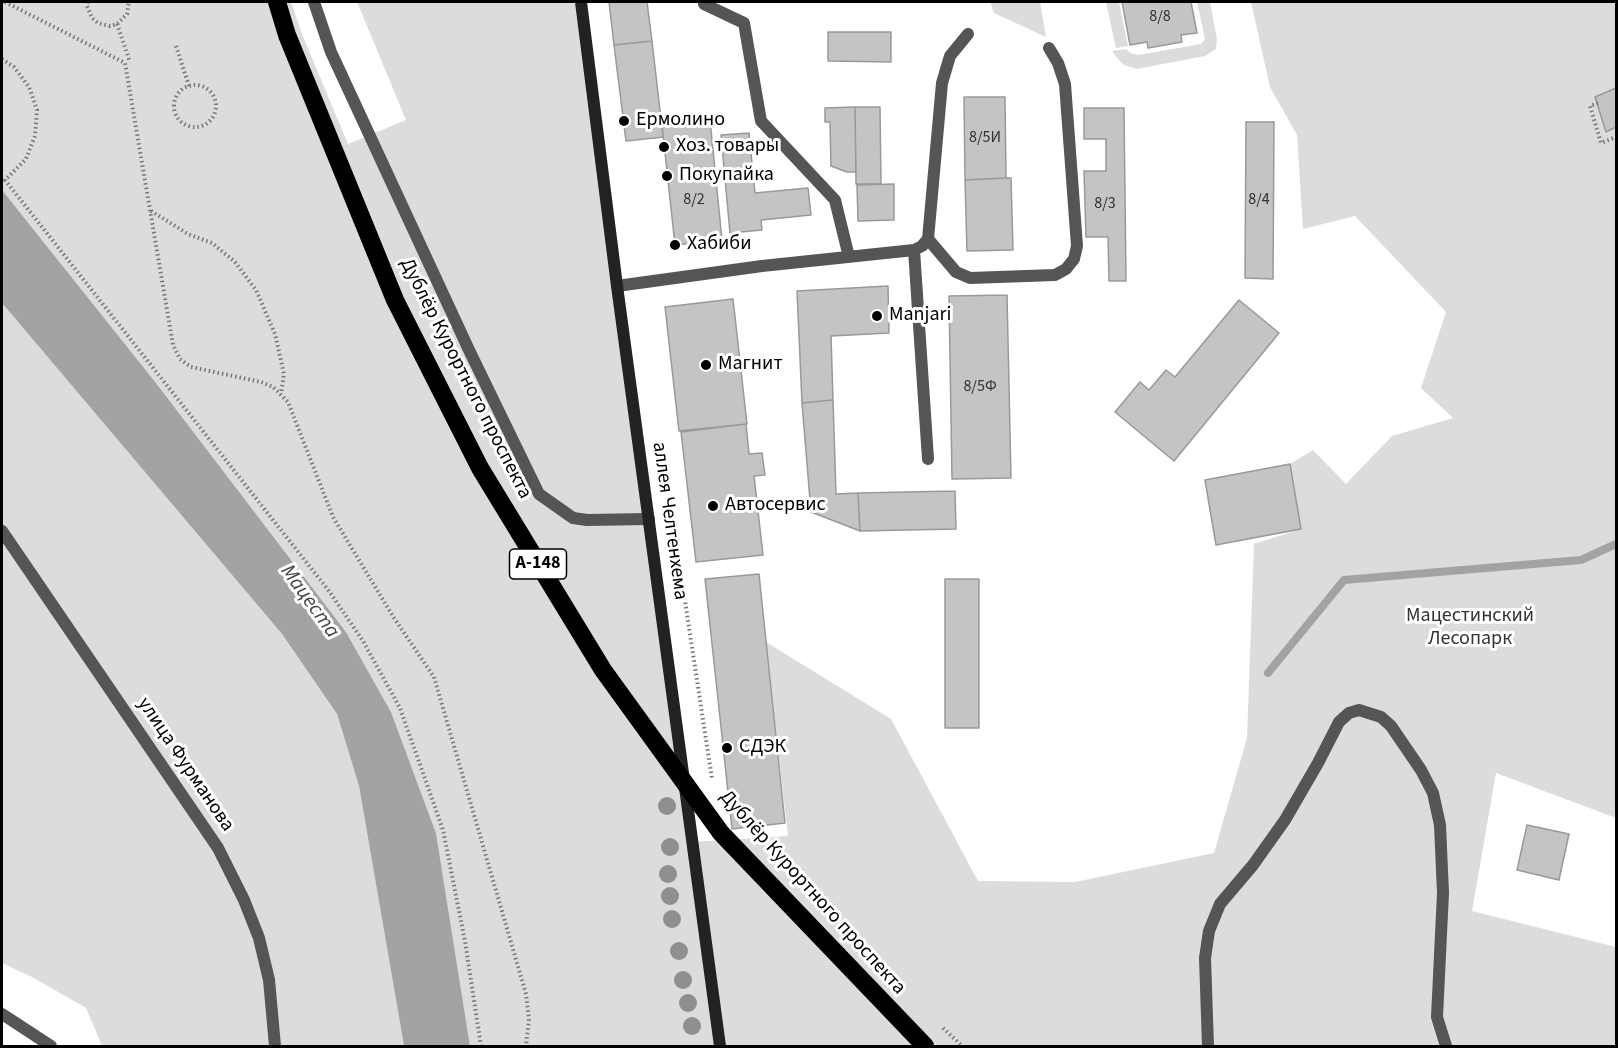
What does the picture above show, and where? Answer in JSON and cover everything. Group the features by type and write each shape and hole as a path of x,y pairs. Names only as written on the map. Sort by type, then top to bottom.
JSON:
{"highway":[{"name":"Дублёр Курортного проспекта","path":"277,2 287,35 395,300 480,468 603,670 721,833 925,1047"}],"main road":[{"name":"аллея Челтенхема","path":"581,2 720,1047"}],"street":[{"path":"314,2 331,52 469,350 539,494 573,518 587,520 649,519"},
{"path":"704,4 744,24 761,121 835,200 849,257"},
{"path":"617,286 762,266 914,250 922,246 928,239 942,83 950,56 968,34"},
{"path":"928,239 956,272 970,278 1055,275 1066,269 1074,259 1077,246 1065,84 1058,63 1049,48"},
{"path":"914,250 928,459"},
{"name":"улица Фурманова","path":"2,531 218,848 244,900 259,938 269,980 275,1047"},
{"path":"1208,1047 1205,958 1209,931 1220,904 1253,865 1285,820 1339,722 1349,713 1359,711 1381,717 1391,726 1421,770 1433,793 1440,825 1443,893 1437,1017 1446,1047"},
{"path":"2,1014 51,1047"}],"path":[{"path":"5,2 125,63 173,345 180,359 191,368 261,382 273,387 288,402 333,517 394,618 434,677 526,994 529,1019 526,1047"},
{"path":"88,2 89,13 98,23 110,26 117,24 127,14 129,2"},
{"path":"117,24 130,62"},
{"path":"176,46 189,86"},
{"path":"2,59 14,67 29,87 36,110 35,136 26,159 5,180 329,591 363,641 400,708 443,830 465,941 481,1047"},
{"path":"189,86 203,87 213,95 216,110 210,122 204,125 191,127 179,120 176,114 174,108 178,95 189,86"},
{"path":"1598,103 1590,106 1601,143 1617,137"},
{"path":"150,211 188,234 212,243 235,261 256,290 275,334 284,374 281,394"},
{"path":"664,460 714,786"},
{"path":"940,1025 962,1047"}],"green space":[{"name":"Мацестинский Лесопарк","path":"2,2 291,2 348,144 406,120 357,2 581,2 693,842 788,836 766,642 891,719 978,881 1075,882 1214,853 1247,738 1254,544 1301,529 1290,464 1313,450 1346,484 1392,436 1453,418 1421,388 1446,312 1355,216 1303,229 1297,135 1270,87 1251,2 1616,2 1616,818 1496,773 1472,911 1616,947 1616,1046 470,1046 436,833 391,712 346,632 156,383 2,190"},
{"path":"990,2 1040,2 1046,37 994,13"},
{"path":"1106,2 1119,2 1128,46 1116,48"},
{"path":"1197,2 1210,2 1217,39 1216,49 1205,56 1137,69 1124,65 1112,51 1126,49 1138,55 1201,44 1205,39"},
{"path":"2,303 282,634 337,714 359,786 404,1046 102,1046 86,1008 32,977 2,963"}],"water":[{"name":"Мацеста","path":"2,190 156,383 346,632 391,712 436,833 470,1046 404,1046 359,786 337,714 282,634 2,303"}],"building":[{"path":"609,2 647,2 652,41 614,45"},
{"path":"1122,2 1191,2 1197,33 1181,35 1182,42 1148,48 1147,42 1130,45"},
{"path":"828,32 891,32 891,62 828,61"},
{"path":"652,41 663,137 626,141 614,45"},
{"path":"1616,88 1616,127 1606,132 1595,97"},
{"path":"964,97 1005,97 1006,178 965,180"},
{"path":"855,107 880,107 881,184 856,184"},
{"path":"855,107 856,172 847,172 831,166 830,122 825,122 825,108"},
{"path":"1084,108 1124,108 1126,281 1109,281 1108,237 1086,237 1084,171 1106,171 1106,139 1084,139"},
{"path":"710,120 722,240 675,245 662,125"},
{"path":"1246,122 1274,122 1273,279 1245,278"},
{"path":"749,133 755,193 808,188 811,215 761,220 762,230 730,233 721,135"},
{"path":"1011,178 1013,250 967,251 965,180"},
{"path":"894,184 894,220 858,221 857,185"},
{"path":"888,286 889,333 831,336 833,400 802,403 797,291"},
{"path":"1007,295 1011,478 952,479 949,296"},
{"name":"Магнит","path":"733,299 747,424 679,431 665,307"},
{"path":"1239,300 1279,333 1174,461 1115,412 1140,382 1149,390 1166,370 1175,377"},
{"path":"833,400 836,494 858,493 860,531 811,512 802,403"},
{"path":"746,424 749,454 762,453 765,475 754,476 763,555 696,562 681,432"},
{"path":"1290,464 1301,529 1216,545 1205,480"},
{"path":"955,491 956,529 860,531 858,493"},
{"path":"759,574 785,823 732,829 705,579"},
{"path":"945,579 979,579 979,728 945,728"},
{"path":"1527,825 1569,834 1559,880 1517,870"}],"waterway":[{"path":"1268,673 1344,580 1581,560 1616,544"}],"place":[{"name":"Ермолино","path":"624,121"},
{"name":"Хоз. товары","path":"664,147"},
{"name":"Покупайка","path":"667,176"},
{"name":"Хабиби","path":"675,245"},
{"name":"Manjari","path":"877,316"},
{"name":"Магнит","path":"706,365"},
{"name":"Автосервис","path":"713,506"},
{"name":"СДЭК","path":"727,748"}]}
